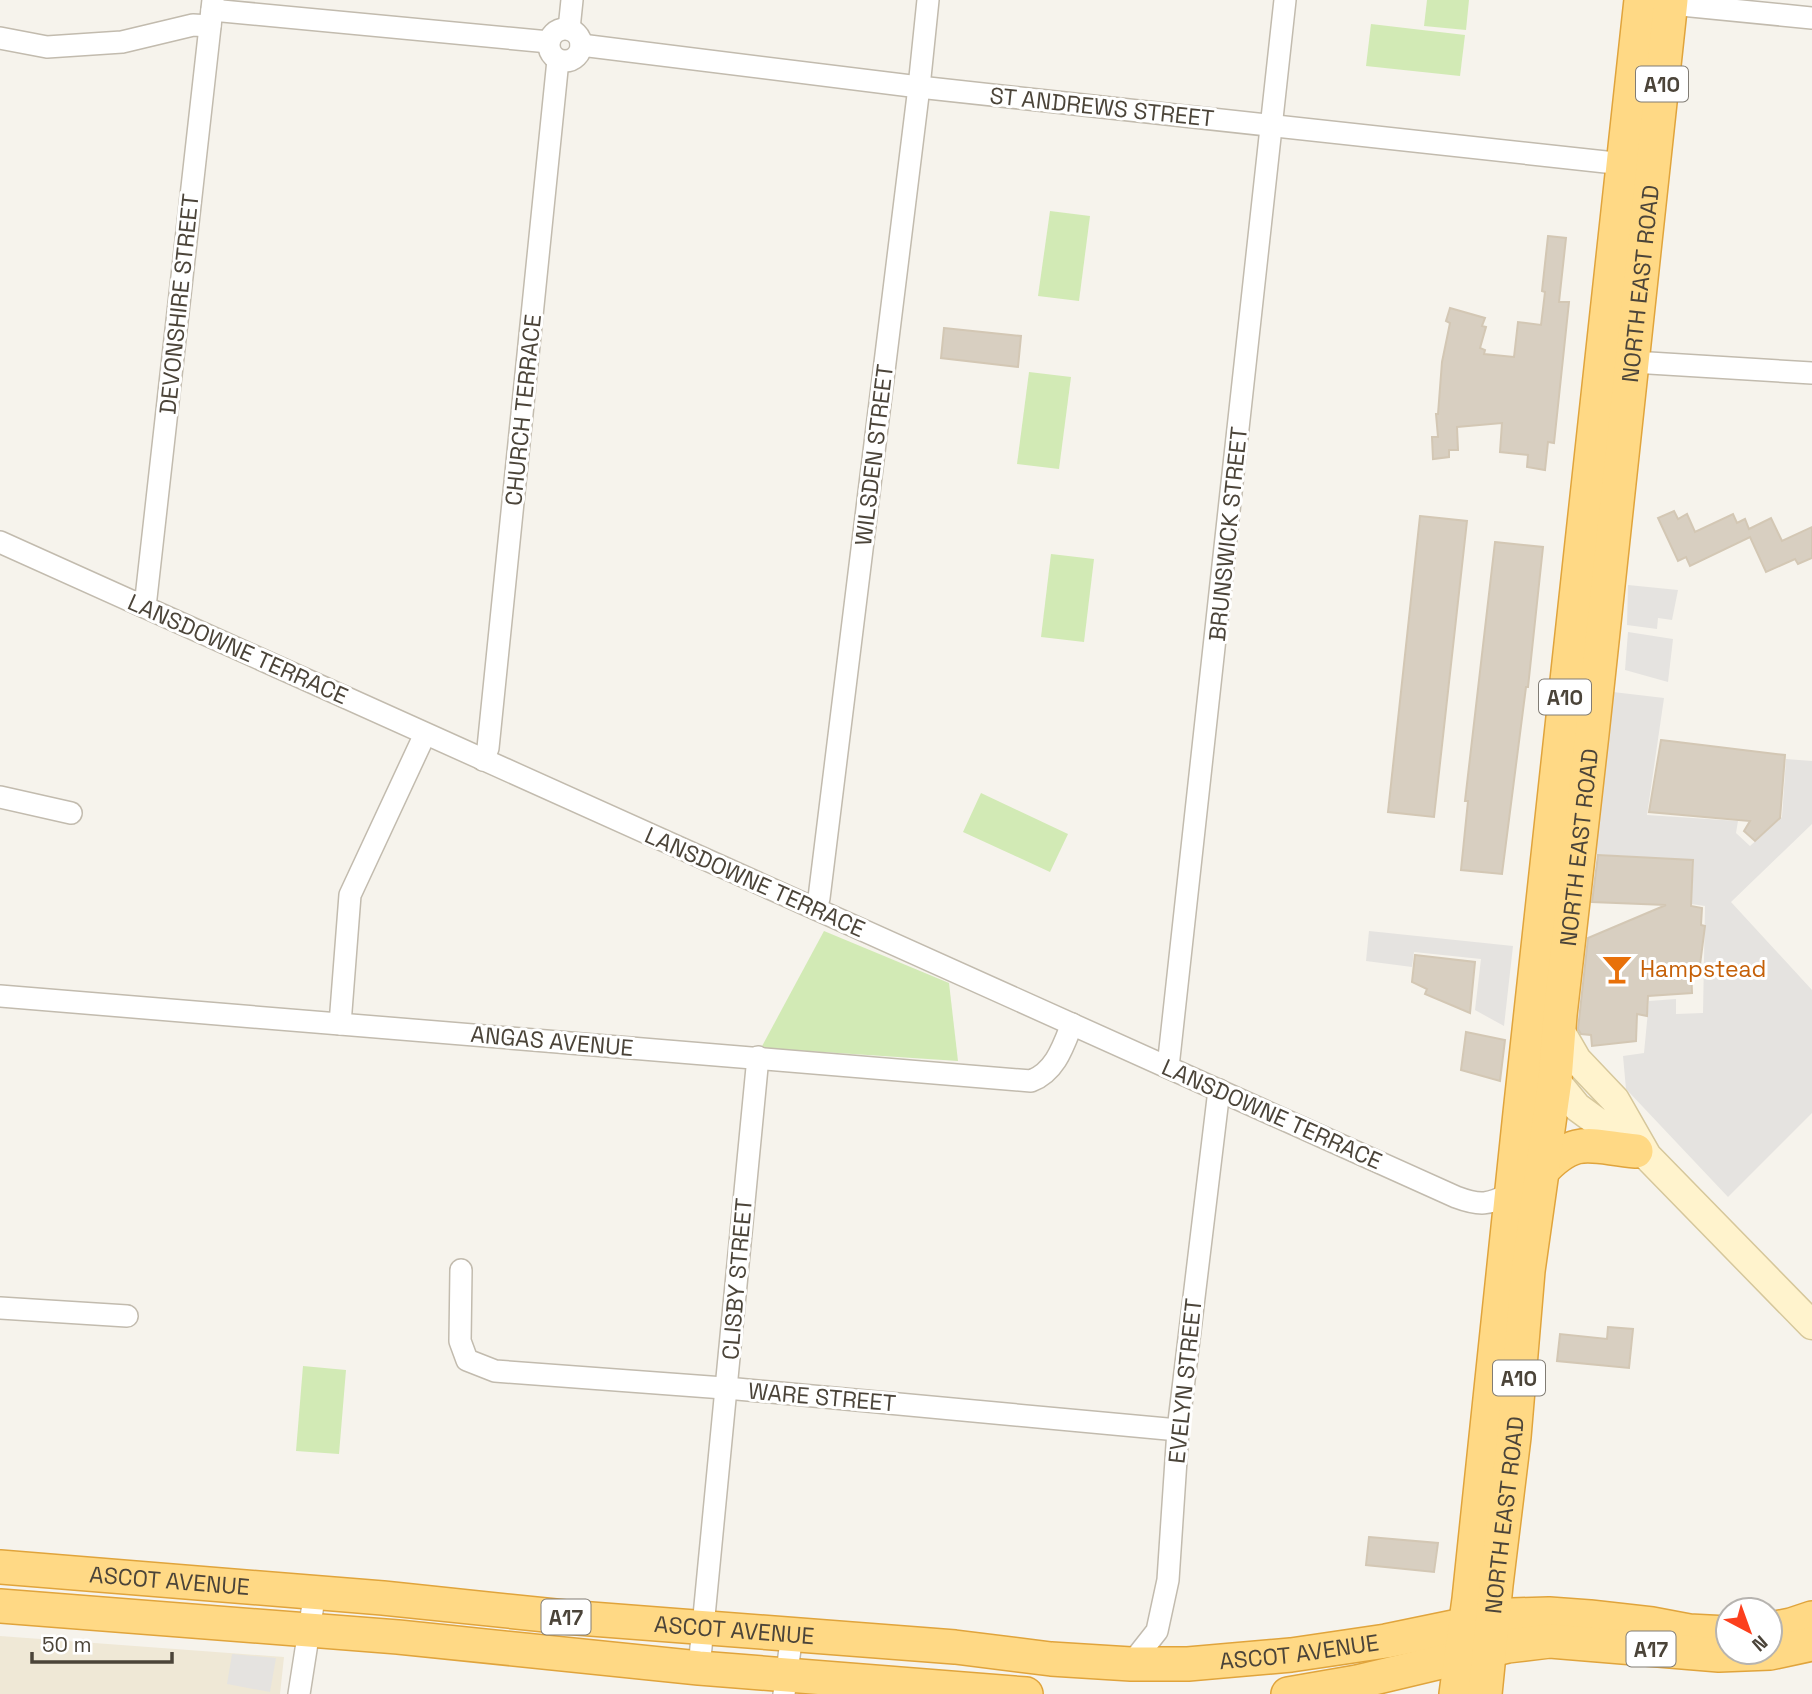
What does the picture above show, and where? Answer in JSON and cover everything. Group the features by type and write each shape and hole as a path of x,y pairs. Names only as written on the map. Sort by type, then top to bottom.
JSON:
{"highway":[{"name":"NORTH EAST ROAD","path":"1544,1030 1639,166 1661,1"},
{"name":"NORTH EAST ROAD","path":"1485,1694 1477,1638 1511,1193 1544,1030 1633,362 1639,166"},
{"path":"1544,1030 1543,1063 1555,1080"},
{"name":"NORTH EAST ROAD","path":"1456,1694 1477,1638 1514,1437 1528,1271 1555,1080"},
{"path":"1542,1171 1562,1152 1579,1145 1642,1154"},
{"name":"ASCOT AVENUE","path":"0,1567 315,1592 565,1617 955,1647 1051,1660 1131,1664 1188,1664 1290,1655 1386,1641 1477,1638"},
{"name":"ASCOT AVENUE","path":"0,1606 398,1637 699,1668 785,1684 1026,1694"},
{"name":"A17","path":"1477,1638 1512,1615 1549,1614 1714,1632"},
{"path":"1784,1626 1812,1618"},
{"name":"A17","path":"1477,1638 1508,1646 1550,1641 1719,1655 1770,1653 1812,1644"},
{"name":"ASCOT AVENUE","path":"1288,1694 1357,1682 1477,1638"},
{"path":"1357,1682 1399,1694"}],"main road":[{"path":"1544,1030 1615,1100 1642,1154"},
{"path":"1555,1080 1577,1107 1642,1154 1812,1325"}],"street":[{"path":"0,38 47,47 122,42 193,25 212,12 554,51 572,59 577,56 572,0"},
{"name":"WILSDEN STREET","path":"816,909 928,0"},
{"name":"BRUNSWICK STREET","path":"1168,1068 1285,0"},
{"path":"1661,1 1812,18"},
{"name":"DEVONSHIRE STREET","path":"145,607 212,12"},
{"path":"554,51 556,31 575,37"},
{"name":"ST ANDREWS STREET","path":"575,37 919,87 1639,166"},
{"name":"CHURCH TERRACE","path":"483,760 488,748 554,51"},
{"path":"1633,362 1812,373"},
{"name":"LANSDOWNE TERRACE","path":"0,542 1471,1202 1488,1204 1511,1193"},
{"path":"340,1024 350,895 425,734"},
{"path":"0,797 71,813"},
{"name":"ANGAS AVENUE","path":"0,996 1031,1081 1044,1076 1054,1064 1072,1024"},
{"name":"CLISBY STREET","path":"699,1668 758,1057"},
{"name":"EVELYN STREET","path":"1131,1664 1157,1631 1168,1580 1178,1430 1219,1090"},
{"name":"WARE STREET","path":"461,1270 460,1342 467,1360 495,1371 727,1388 1178,1430"},
{"path":"0,1308 127,1316"},
{"path":"299,1694 315,1592"},
{"path":"785,1684 792,1634"}],"shaded area":[{"path":"1628,585 1678,590 1672,620 1658,618 1657,629 1627,625"},
{"path":"1628,632 1673,639 1668,682 1625,670"},
{"path":"1613,692 1664,698 1647,815 1738,821 1736,833 1750,846 1782,817 1786,759 1812,761 1812,824 1731,902 1812,990 1812,1113 1728,1197 1626,1089 1623,1056 1644,1053 1649,1001 1676,999 1676,1014 1703,1013 1705,906 1691,904 1694,860 1594,854"},
{"path":"1369,931 1513,946 1504,1026 1475,1010 1481,959 1414,952 1412,967 1366,961"},
{"path":"0,1636 284,1657 280,1694 0,1694"},
{"path":"232,1654 276,1658 270,1692 227,1684"}],"green space":[{"path":"1427,0 1469,0 1466,30 1424,26"},
{"path":"1371,24 1465,35 1460,76 1366,66"},
{"path":"1050,211 1090,216 1079,301 1038,296"},
{"path":"1029,372 1071,377 1059,469 1017,464"},
{"path":"1051,554 1094,559 1084,642 1041,637"},
{"path":"981,793 1068,834 1050,872 963,832"},
{"path":"824,931 949,983 958,1061 761,1048"},
{"path":"303,1366 346,1370 339,1454 296,1451"}],"building":[{"path":"1548,236 1566,238 1559,302 1569,302 1554,443 1548,442 1545,470 1527,467 1528,455 1500,452 1502,423 1457,427 1458,450 1449,450 1449,457 1433,459 1432,437 1438,437 1436,414 1450,323 1446,321 1450,308 1485,318 1482,326 1486,327 1480,348 1485,350 1484,354 1514,357 1518,322 1541,325"},
{"path":"944,328 1021,336 1018,367 941,358"},
{"path":"1674,511 1678,519 1687,514 1695,532 1733,514 1737,523 1745,519 1749,529 1771,518 1782,541 1812,527 1812,558 1798,564 1795,559 1766,572 1750,537 1690,566 1686,557 1678,561 1658,518"},
{"path":"1420,516 1467,521 1434,817 1388,812"},
{"path":"1495,542 1543,547 1528,687 1502,874 1461,870 1468,801 1465,801"},
{"path":"1661,740 1785,755 1780,818 1755,841 1744,831 1750,821 1649,812"},
{"path":"1598,855 1693,860 1691,906 1702,908 1701,925 1705,926 1700,965 1691,964 1692,993 1648,996 1647,1016 1637,1014 1636,1041 1592,1046 1591,1035 1581,1034 1578,1029 1588,938 1666,905 1592,902"},
{"path":"1415,955 1475,962 1470,1013 1425,994 1427,989 1412,982"},
{"path":"1466,1032 1505,1040 1500,1081 1461,1070"},
{"path":"1608,1327 1633,1329 1629,1368 1557,1361 1560,1334 1607,1339"},
{"path":"1369,1537 1438,1543 1434,1572 1366,1565"}],"place":[{"name":"Hampstead","path":"1617,969"}]}
